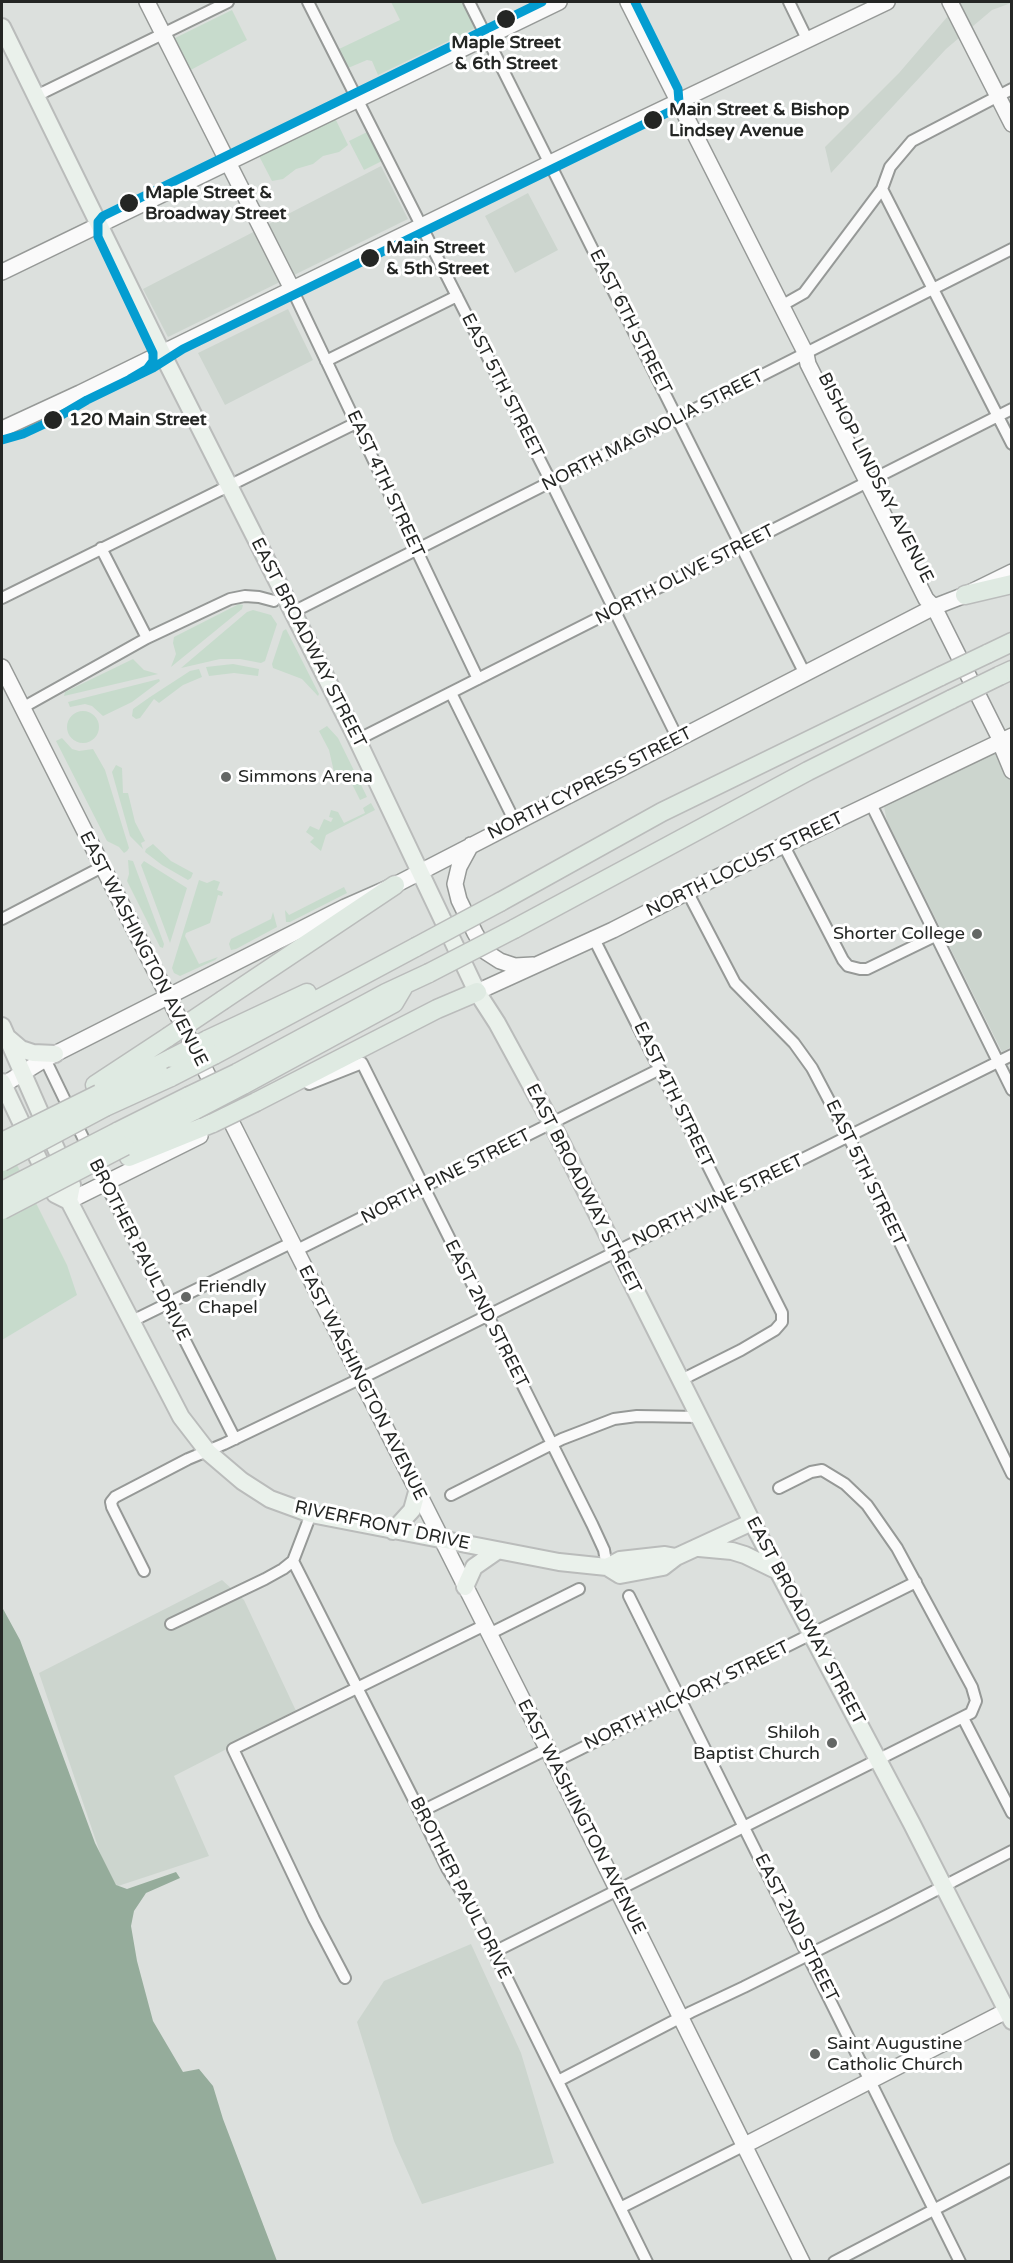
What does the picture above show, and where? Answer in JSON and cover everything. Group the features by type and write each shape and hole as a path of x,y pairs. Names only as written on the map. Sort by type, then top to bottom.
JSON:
{"highway":[{"path":"965,595 1011,584"},
{"path":"2,1142 31,1127 36,1117 100,1096 171,1077 210,1048 416,947 662,812 1011,642"},
{"path":"2,1210 123,1145 192,1103 240,1079 386,993 514,929 798,776 1005,673"},
{"path":"100,1096 168,1037 395,885"},
{"path":"2,1191 123,1145 222,1123 256,1102 419,1018 477,992"},
{"path":"2,1162 100,1096 172,1058 210,1048"}],"main road":[{"path":"147,2 292,289"},
{"path":"2,272 559,2"},
{"name":"BISHOP LINDSAY AVENUE","path":"628,2 806,354 815,361 871,481 935,596 934,607 1006,738 1011,754"},
{"path":"2,429 887,2"},
{"path":"953,8 1004,92 1011,124"},
{"name":"EAST BROADWAY STREET","path":"2,27 162,353 357,740 477,992 497,1023 552,1124 752,1522 1010,2013"},
{"name":"NORTH CYPRESS STREET","path":"2,1083 345,907 395,885 934,607 965,595 1011,572"},
{"name":"EAST WASHINGTON AVENUE","path":"2,667 168,997 222,1123 293,1247 682,2017 802,2262"},
{"name":"BISHOP LINDSAY AVENUE","path":"1006,738 1002,751 1011,771"},
{"name":"NORTH LOCUST STREET","path":"477,992 1006,738"},
{"path":"471,845 459,867 454,884 475,933 486,952 500,961 514,966 537,964"},
{"path":"3,1031 21,1049 50,1057"},
{"name":"RIVERFRONT DRIVE","path":"3,1031 72,1185 69,1202"},
{"name":"RIVERFRONT DRIVE","path":"2,1083 55,1194 69,1202 180,1417 208,1452 226,1469 256,1491 287,1506 311,1514 496,1551 576,1565 607,1567 620,1560 665,1555 676,1557 752,1522"},
{"path":"69,1202 222,1123"},
{"path":"393,1531 412,1510 417,1492"},
{"path":"698,1548 732,1551 778,1571"},
{"path":"465,1587 474,1567 496,1551"},
{"path":"745,2145 871,2079 1010,2013"}],"street":[{"path":"36,96 228,2"},
{"name":"EAST 5TH STREET","path":"308,2 551,482 678,739"},
{"name":"EAST 6TH STREET","path":"469,2 805,674"},
{"path":"789,2 808,41"},
{"path":"782,306 804,293 882,189 890,166 903,149 935,128 1004,92"},
{"path":"882,189 1011,444"},
{"name":"NORTH MAGNOLIA STREET","path":"293,612 1011,249"},
{"name":"EAST 4TH STREET","path":"292,289 478,679"},
{"path":"326,361 457,296"},
{"name":"NORTH OLIVE STREET","path":"357,740 1011,409"},
{"path":"2,598 356,423"},
{"path":"101,548 147,638"},
{"path":"22,708 147,638 230,599 245,596 274,601"},
{"path":"451,693 515,822"},
{"path":"872,804 1011,1090"},
{"path":"784,846 843,960 854,968 865,969 935,936"},
{"path":"2,919 102,867"},
{"name":"EAST 5TH STREET","path":"688,892 735,983 794,1043 807,1061 852,1144 1011,1474"},
{"name":"EAST 4TH STREET","path":"593,938 772,1291 782,1318 775,1330 681,1380"},
{"name":"NORTH VINE STREET","path":"144,1571 111,1502 115,1497 188,1459 208,1452 488,1316 1011,1055"},
{"name":"BROTHER PAUL DRIVE","path":"50,1057 105,1183 235,1439"},
{"name":"EAST 2ND STREET","path":"222,1123 362,1063 592,1524 604,1550 607,1567"},
{"name":"NORTH PINE STREET","path":"130,1322 423,1188 660,1069"},
{"path":"451,1495 599,1423 620,1417 700,1416"},
{"path":"494,1952 971,1713 975,1706 975,1694 916,1582 887,1533 859,1497 822,1470 811,1472 779,1488"},
{"path":"171,1624 283,1569 292,1561 311,1514"},
{"name":"BROTHER PAUL DRIVE","path":"292,1561 447,1868 471,1907 494,1952 622,2207 647,2262"},
{"name":"NORTH HICKORY STREET","path":"420,1812 681,1700 916,1582"},
{"path":"345,1978 314,1919 233,1749 357,1688 579,1589"},
{"name":"EAST 2ND STREET","path":"629,1596 809,1954 960,2262"},
{"path":"963,1718 1011,1813"},
{"path":"558,2081 1011,1851"},
{"path":"622,2207 745,2145"},
{"path":"834,2262 1011,2169"}],"shaded area":[{"path":"391,2 463,2 475,28 378,75 372,61 367,60 348,68 339,49 400,20"},
{"path":"960,2 1011,3 992,10 946,49 831,173 825,147 899,73"},
{"path":"232,10 247,40 185,73 169,41"},
{"path":"335,118 348,145 339,152 323,156 313,164 296,169 283,179 272,181 259,156"},
{"path":"367,132 371,140 375,142 382,161 364,170 349,141"},
{"path":"381,166 408,219 168,337 143,289"},
{"path":"528,193 558,250 515,273 485,216"},
{"path":"288,309 313,360 225,405 198,353"},
{"path":"239,604 243,605 242,609 171,667 176,654 174,637"},
{"path":"253,610 271,615 277,624 265,661 261,663 240,659 220,659 181,668 247,612"},
{"path":"286,629 318,696 302,679 273,668 272,664 283,631"},
{"path":"133,659 144,670 158,674 64,696 65,692"},
{"path":"233,664 259,669 258,676 234,673 209,676 206,667"},
{"path":"199,669 202,677 183,685 159,703 154,699 140,718 136,719 132,716 133,709 150,697 190,671"},
{"path":"159,679 160,681 132,702 103,716 92,706 85,704 70,707 68,702"},
{"path":"83,711 94,716 99,727 94,738 83,743 72,738 67,727 72,716"},
{"path":"327,726 338,738 367,797 360,800 346,772 334,772 329,750 319,731"},
{"path":"62,738 72,749 79,751 93,749 105,770 129,848 124,853 119,847 107,841 56,741"},
{"name":"Shorter College","path":"1011,744 1011,1047 1002,1052 887,821 884,807"},
{"path":"116,765 122,768 123,793 128,793 135,822 145,841 141,843 143,849 130,836 112,772"},
{"path":"371,803 375,810 326,835 321,851 310,842 314,838 306,832 310,826 319,830 324,819 331,822 333,818 329,817 331,810 338,812 344,823 365,813 363,808"},
{"path":"153,844 171,861 193,873 191,878 188,880 145,852"},
{"path":"128,860 133,861 164,944 163,948 160,947 127,881"},
{"path":"144,861 187,888 170,943 141,865"},
{"path":"199,880 207,883 214,880 220,882 217,890 223,892 222,896 218,895 210,923 186,933 185,936 199,964 218,957 180,976 174,973 172,968"},
{"path":"344,887 347,893 286,922 285,910 289,915"},
{"path":"273,912 277,927 231,950 229,944 231,939 271,919"},
{"path":"2,1135 67,1265 77,1295 2,1340"},
{"path":"222,1580 244,1600 297,1713 174,1776 209,1856 112,1888 39,1673"},
{"path":"2,1607 20,1640 95,1843 116,1885 127,1889 176,1872 180,1878 146,1893 134,1911 131,1926 137,1961 153,2021 183,2072 199,2069 213,2086 223,2119 277,2261 2,2261"},
{"path":"471,1944 521,2053 554,2163 422,2204 394,2141 357,2022 384,1981"}],"transit line":[{"path":"130,379 147,369 153,361 153,353 98,237 98,222 103,216 542,2"},
{"path":"2,440 23,434 53,420 87,400 153,368 183,349 671,111 679,102 678,89 635,2"}],"place":[{"name":"Maple Street & 6th Street","path":"506,19"},
{"name":"Main Street & Bishop Lindsey Avenue","path":"653,120"},
{"name":"Maple Street & Broadway Street","path":"129,203"},
{"name":"Main Street & 5th Street","path":"370,258"},
{"name":"120 Main Street","path":"53,420"},
{"name":"Simmons Arena","path":"226,777"},
{"name":"Shorter College","path":"977,934"},
{"name":"Friendly Chapel","path":"186,1297"},
{"name":"Shiloh Baptist Church","path":"832,1743"},
{"name":"Saint Augustine Catholic Church","path":"815,2054"}]}
